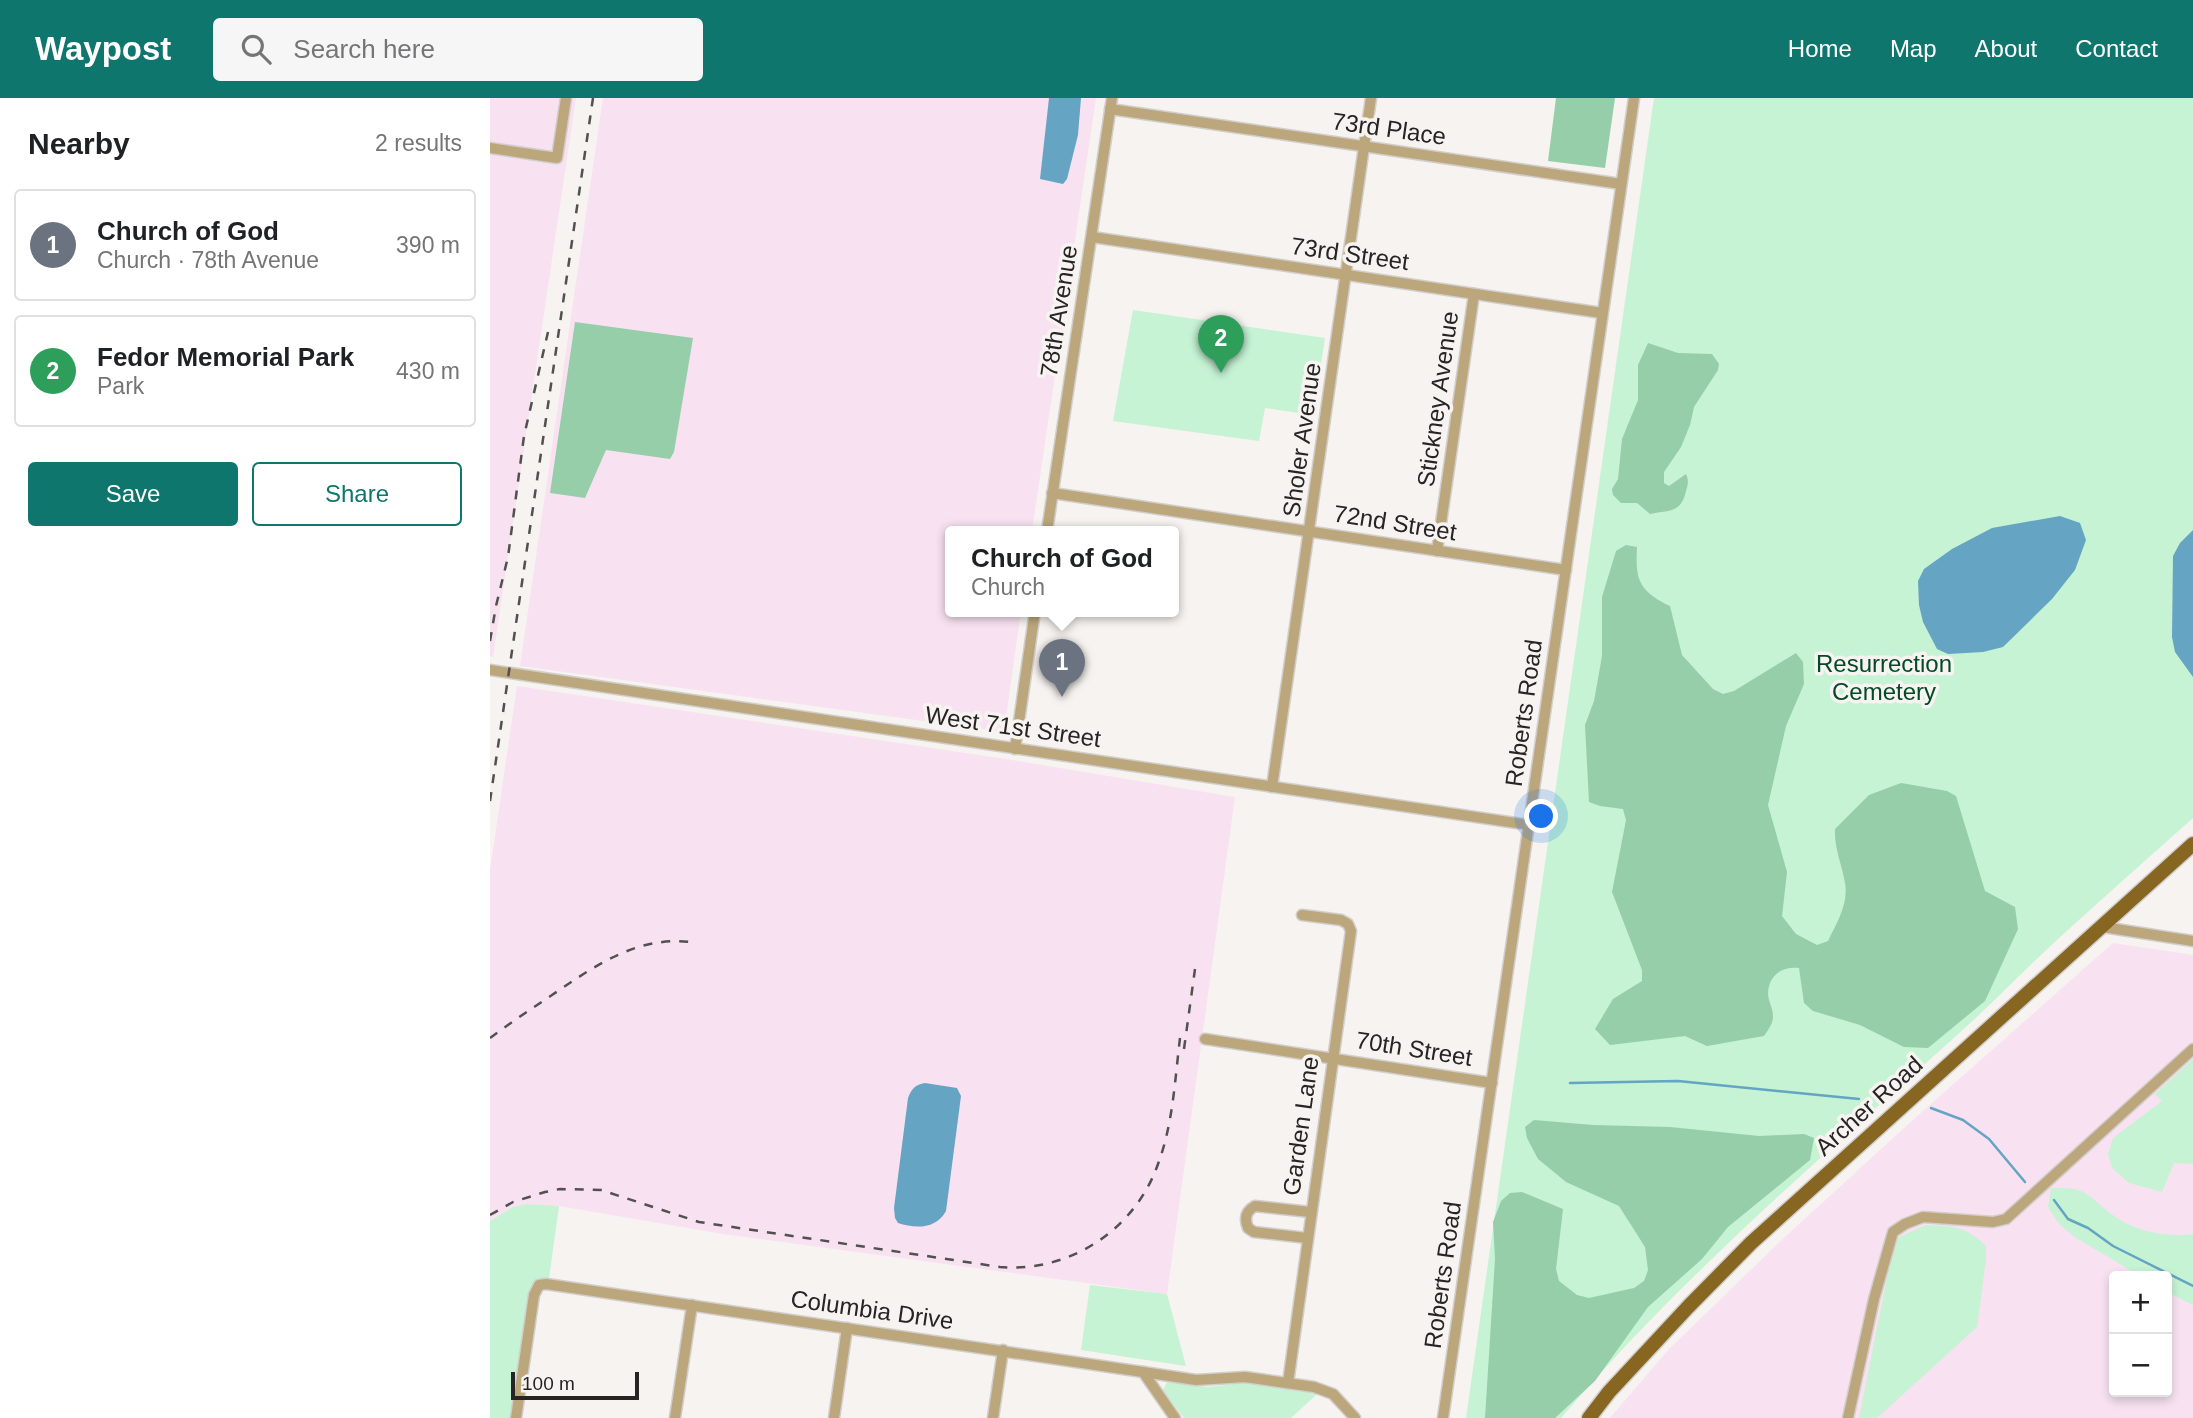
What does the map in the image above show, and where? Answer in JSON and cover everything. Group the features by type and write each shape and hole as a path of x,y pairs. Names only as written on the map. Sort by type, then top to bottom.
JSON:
{"main road":[{"name":"Archer Road","path":"1588,1418 1688,1307 1751,1244 2193,844"}],"street":[{"path":"490,148 557,158 566,98"},
{"name":"Sholer Avenue","path":"1272,787 1371,98"},
{"name":"Roberts Road","path":"1443,1418 1634,98"},
{"name":"73rd Place","path":"1111,103 1365,147 1621,184"},
{"name":"78th Avenue","path":"1048,526 1111,103"},
{"name":"73rd Street","path":"1092,237 1602,313"},
{"name":"Stickney Avenue","path":"1437,551 1474,294"},
{"name":"72nd Street","path":"1052,494 1566,570"},
{"path":"1016,748 1034,617"},
{"name":"West 71st Street","path":"490,670 1529,825"},
{"name":"Garden Lane","path":"1288,1383 1351,931 1348,924 1340,920 1302,915"},
{"path":"2103,927 2193,941"},
{"name":"70th Street","path":"1205,1039 1492,1083"},
{"path":"1848,1418 1874,1299 1893,1232 1923,1217 1993,1222 2006,1219 2193,1049"},
{"path":"1307,1238 1254,1232 1248,1228 1246,1214 1255,1206 1310,1212"},
{"name":"Columbia Drive","path":"516,1418 534,1295 539,1285 555,1285 1143,1372"},
{"path":"675,1418 692,1305"},
{"path":"834,1418 847,1328"},
{"path":"993,1418 1003,1350"},
{"path":"1143,1372 1196,1380 1234,1376 1314,1387 1333,1394 1355,1418"},
{"path":"1143,1372 1173,1417"}],"shaded area":[{"path":"490,98 576,98 493,657 490,656"},
{"path":"603,98 1096,98 1033,526 945,526 945,617 1020,617 1004,732 520,666"},
{"path":"517,686 1006,759 1235,797 1167,1294 723,1234 559,1206 526,1204 513,1207 490,1221 490,870"},
{"path":"2113,943 2193,955 2193,1418 1610,1418 1669,1349 1786,1236"}],"green space":[{"path":"1556,98 1615,98 1605,168 1548,161"},
{"name":"Resurrection Cemetery","path":"1654,98 2193,98 2193,818 1702,1268 1561,1418 1466,1418"},
{"path":"1133,310 1325,338 1313,415 1265,408 1259,441 1113,421"},
{"path":"575,322 693,338 674,452 670,459 606,450 585,498 550,493"},
{"path":"1648,343 1678,353 1712,354 1719,364 1718,370 1694,407 1681,447 1664,472 1664,483 1669,486 1686,474 1688,483 1684,498 1674,509 1650,514 1637,503 1621,503 1613,495 1612,489 1618,479 1622,439 1638,400 1638,365"},
{"path":"1626,545 1637,547 1638,576 1645,589 1670,606 1682,655 1713,689 1723,694 1734,691 1796,653 1803,662 1804,684 1786,726 1768,805 1787,872 1782,916 1796,934 1817,945 1828,941 1841,914 1846,891 1835,829 1869,795 1901,783 1947,791 1956,796 1985,891 2015,907 2018,929 1985,1001 1928,1048 1904,1047 1860,1025 1813,1011 1804,1003 1799,968 1782,970 1771,981 1768,993 1773,1019 1764,1036 1707,1046 1685,1036 1610,1045 1595,1029 1613,999 1642,981 1642,970 1612,892 1626,820 1623,809 1589,802 1585,725 1594,701 1602,656 1602,597 1616,551"},
{"path":"2193,1059 2193,1164 2174,1163 2162,1192 2129,1183 2112,1168 2108,1154 2113,1138 2162,1101 2155,1094"},
{"path":"1534,1120 1670,1127 1759,1136 1804,1134 1814,1138 1810,1160 1728,1227 1702,1259 1648,1307 1595,1381 1555,1418 1485,1418 1495,1259 1493,1222 1501,1201 1510,1193 1522,1192 1563,1209 1556,1269 1559,1281 1577,1295 1589,1298 1634,1288 1644,1281 1648,1270 1645,1247 1619,1206 1566,1182 1538,1159 1527,1138 1525,1127"},
{"path":"2051,1188 2071,1189 2083,1192 2114,1216 2141,1229 2173,1235 2193,1234 2193,1305 2172,1294 2172,1271 2132,1271 2076,1238 2059,1224 2048,1207"},
{"path":"526,1204 559,1206 549,1278 536,1282 530,1290 511,1418 490,1418 490,1221 513,1207"},
{"path":"1926,1225 1958,1228 1972,1234 1986,1246 1977,1327 1877,1418 1859,1418 1890,1263 1899,1237"},
{"path":"1090,1285 1167,1294 1186,1366 1081,1350"},
{"path":"1167,1382 1208,1387 1242,1383 1317,1394 1291,1418 1184,1418 1163,1390"}],"water":[{"path":"1049,98 1081,98 1078,135 1067,179 1063,184 1040,179"},
{"path":"2060,516 2080,523 2086,540 2075,570 2052,599 2003,647 1983,652 1948,654 1937,649 1923,622 1919,605 1918,581 1924,569 1952,549 1992,528"},
{"path":"2193,530 2193,677 2175,652 2172,637 2173,556 2180,543"},
{"path":"925,1083 957,1088 961,1096 946,1211 931,1224 912,1226 898,1223 894,1208 908,1098 914,1088"}],"waterway":[{"path":"1570,1083 1678,1081 1859,1099"},
{"path":"1931,1108 1963,1120 1989,1139 2025,1182"},
{"path":"2054,1200 2068,1219 2088,1228 2113,1246 2193,1286"}],"railway":[{"path":"490,801 593,98"},
{"path":"490,641 508,557 524,436 548,332"},
{"path":"490,1038 584,974 617,955 652,944 690,942"},
{"path":"1184,1049 1195,969"},
{"path":"490,1215 513,1202 545,1192 560,1189 601,1190 699,1222 1000,1267 1051,1263 1096,1242 1116,1227 1133,1209 1147,1188 1158,1164 1167,1133 1180,1038"}],"place":[{"name":"Fedor Memorial Park","path":"1221,373"},
{"name":"Church of God","path":"1062,697"}]}
